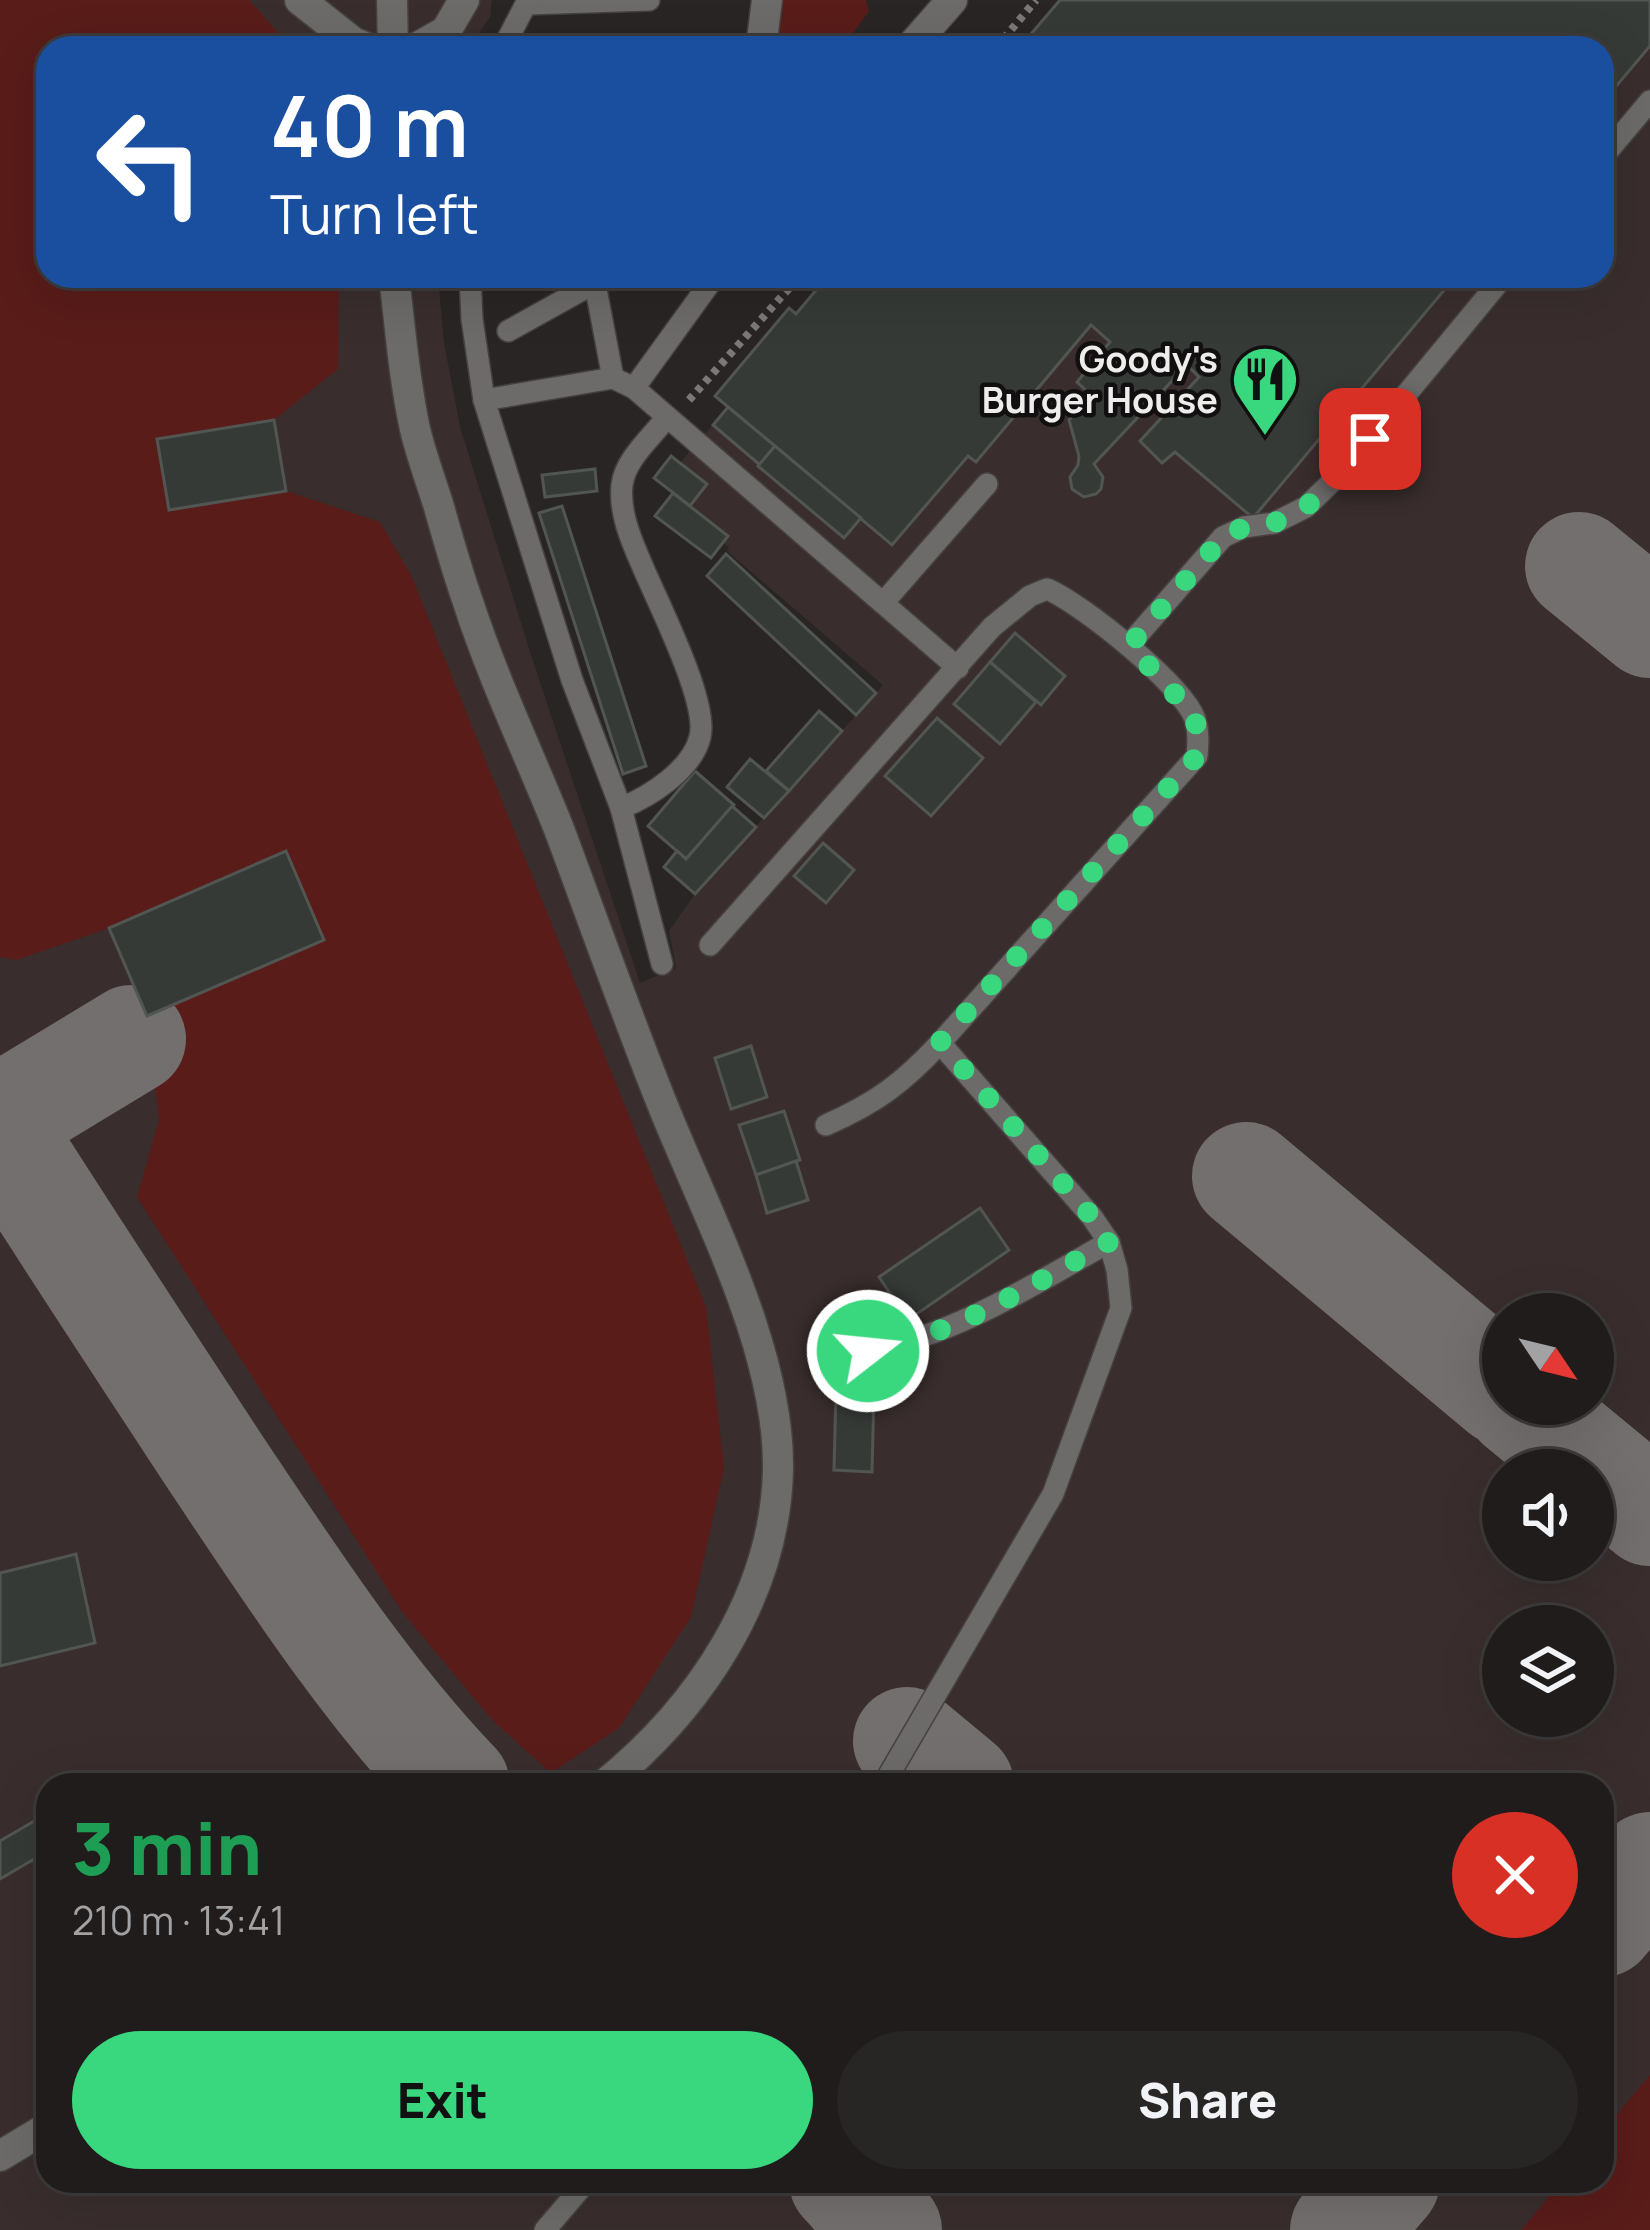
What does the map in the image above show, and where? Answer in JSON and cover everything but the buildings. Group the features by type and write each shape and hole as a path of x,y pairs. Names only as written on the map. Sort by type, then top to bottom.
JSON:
{"street":[{"path":"301,0 346,36"},
{"path":"392,0 393,36"},
{"path":"437,36 446,31 464,0"},
{"path":"762,36 767,0"},
{"path":"920,36 952,0"},
{"path":"396,288 415,428 469,605 659,1098 752,1324 776,1419 778,1474 753,1593 700,1687 656,1738 617,1773"},
{"path":"0,2156 36,2134"}],"lane":[{"path":"510,36 528,2 649,0"},
{"path":"1614,144 1650,101"},
{"path":"471,288 484,400 572,680 621,808 662,964"},
{"path":"508,332 587,288"},
{"path":"603,288 623,383 958,668"},
{"path":"484,400 623,383 705,288"},
{"path":"1130,645 1223,537 1244,527 1274,523 1306,507 1343,471 1494,288"},
{"path":"621,808 645,799 666,783 691,756 701,736 699,702 626,528 622,484 633,458 667,417"},
{"path":"883,603 987,484"},
{"path":"710,945 992,627 1030,596 1047,589 1063,596 1130,645 1194,715 1197,756 917,1067 869,1106 826,1125"},
{"path":"890,1773 1053,1494 1120,1308 1109,1242 940,1042"},
{"path":"868,1351 896,1346 989,1309 1109,1242"},
{"path":"545,2230 577,2193"}],"path":[{"path":"1005,36 1036,0"},
{"path":"667,417 697,393 789,288"},
{"path":"697,393 706,400"}],"shaded area":[{"path":"0,0 492,0 490,17 477,36 36,36 36,288 439,288 460,427 640,983 676,968 669,931 695,894 883,685 727,551 723,542 728,535 690,506 707,484 680,463 727,408 715,396 789,308 796,313 818,288 1614,288 1614,36 1029,36 1060,0 1650,0 1650,2230 0,2230"},
{"path":"0,0 249,0 281,36 36,36 36,288 339,288 338,369 274,420 158,439 169,509 286,491 380,522 411,575 706,1307 724,1468 691,1617 619,1728 551,1773 493,1721 403,1613 137,1197 159,1120 147,1016 324,939 287,852 109,928 17,960 0,957"},
{"path":"777,0 866,0 869,11 851,36 775,36"},
{"path":"1650,2075 1650,2230 1521,2230 1552,2193 1614,2193 1614,2118"}],"taxiway":[{"path":"1579,566 1650,624"},
{"path":"11,1148 11,1127 18,1108 132,1039"},
{"path":"0,1131 300,1588 390,1709 445,1773"},
{"path":"1246,1176 1482,1373"},
{"path":"1544,1425 1650,1512"},
{"path":"907,1741 946,1773"},
{"path":"1614,1909 1650,1866"},
{"path":"854,2193 888,2230"},
{"path":"1344,2230 1376,2193"}],"place":[{"name":"Goody's Burger House","path":"1265,438"}],"route":[{"path":"868,1351 896,1346 989,1309 1109,1242 940,1042 1197,756 1194,715 1130,645 1223,537 1244,527 1274,523 1306,507 1370,439"}]}
